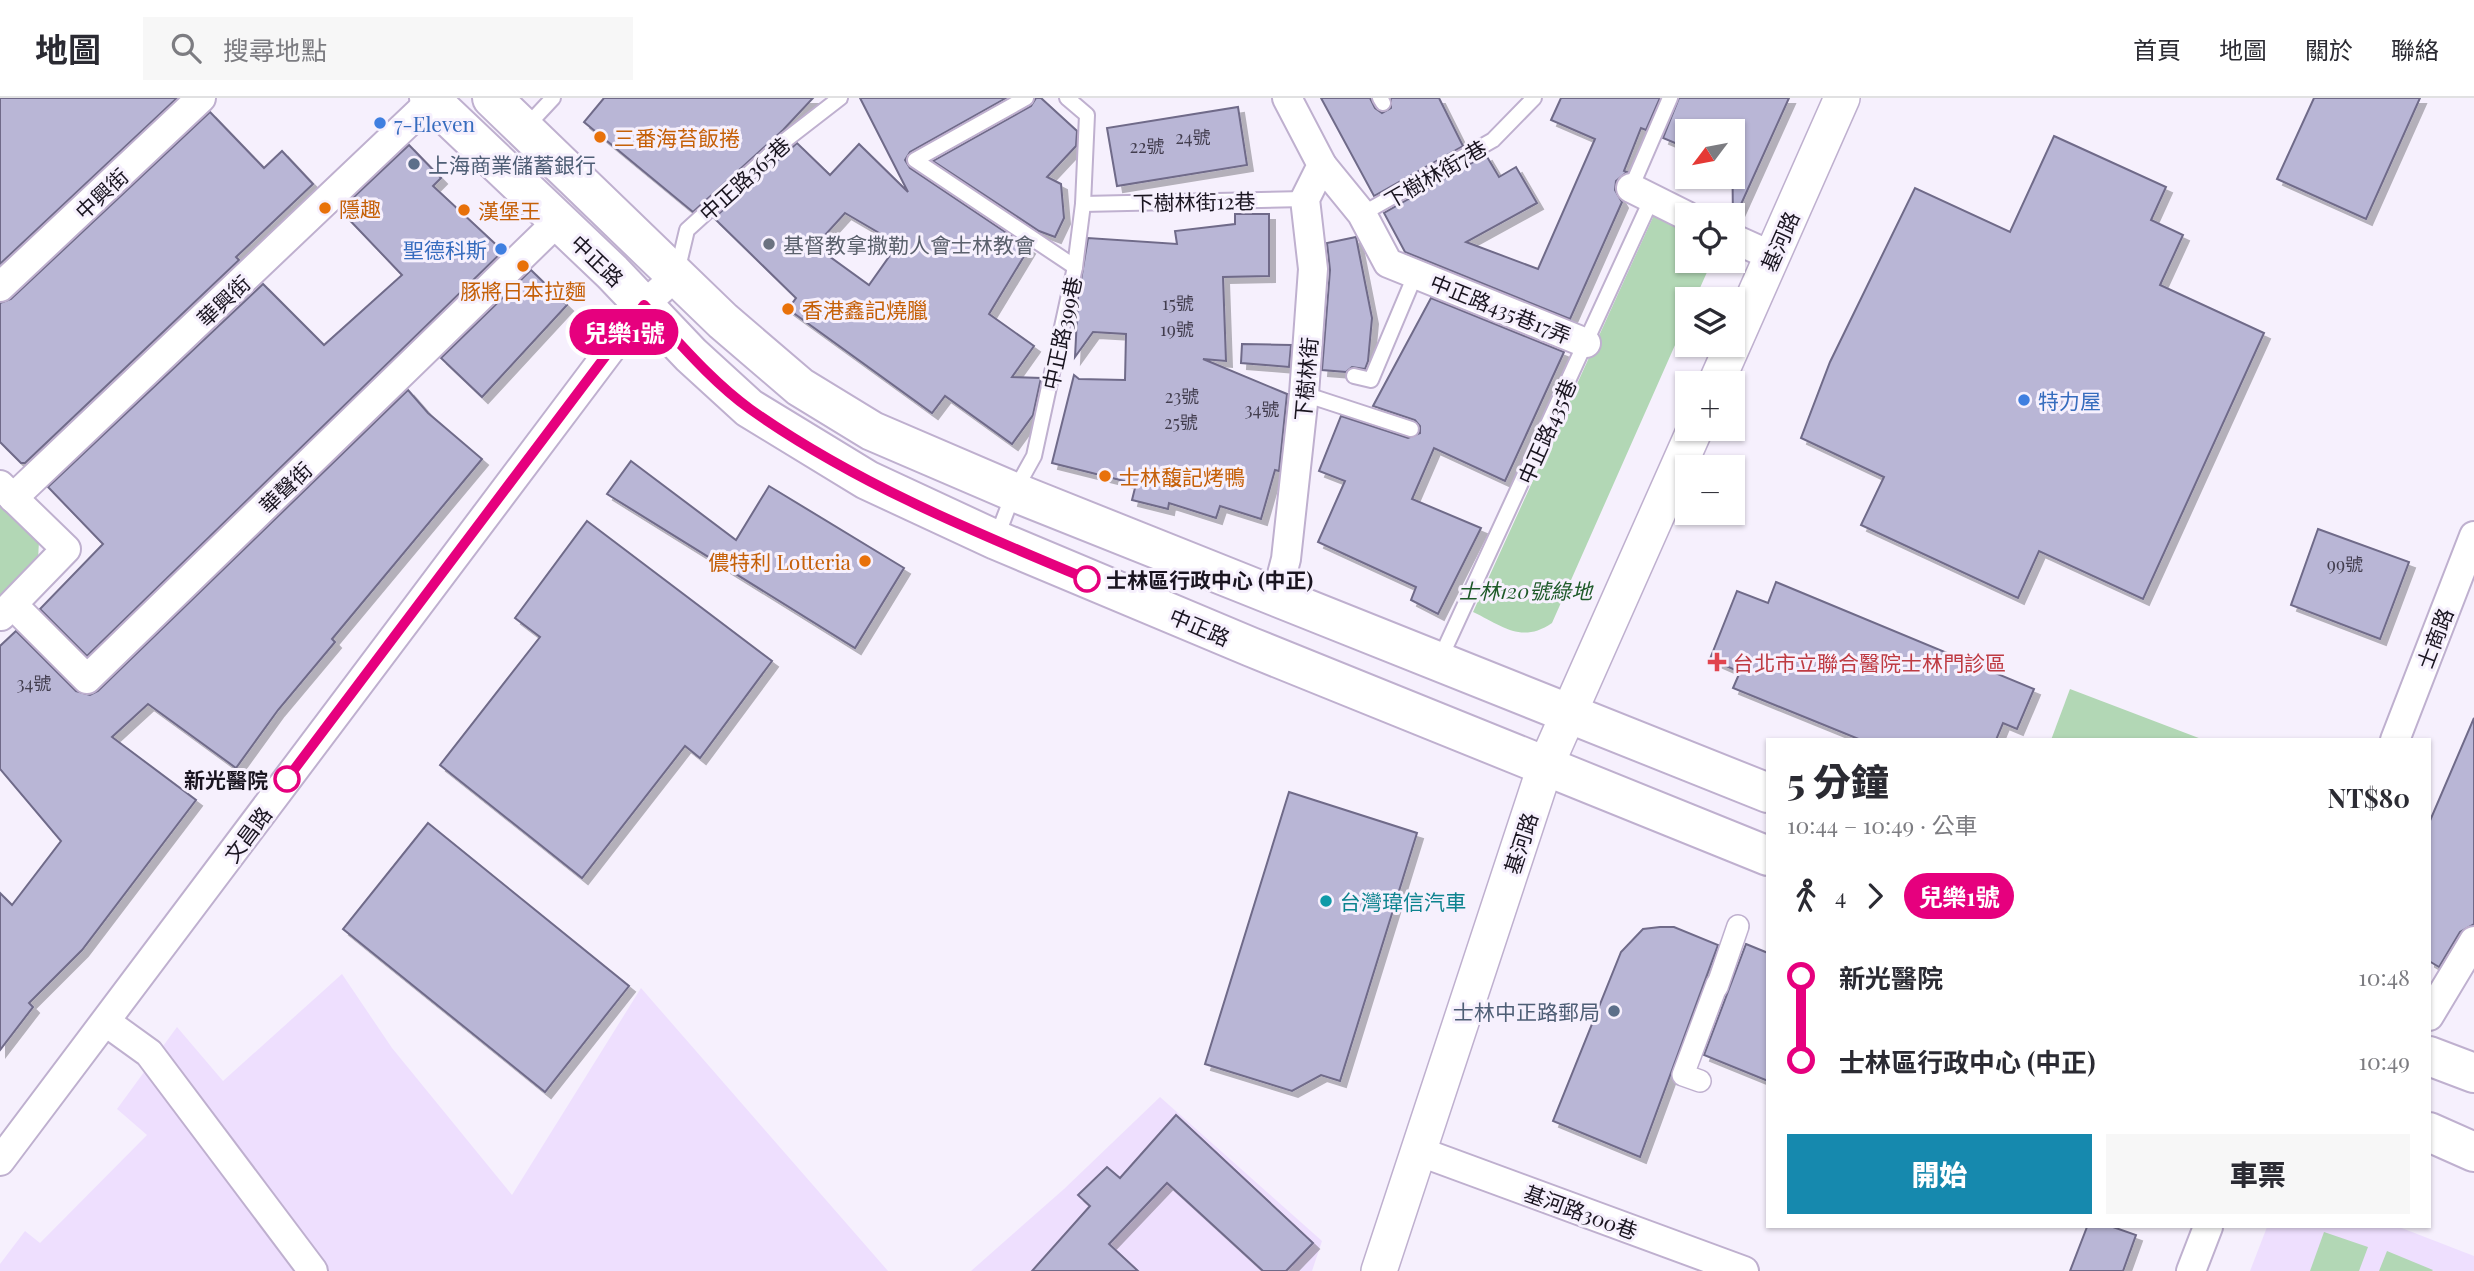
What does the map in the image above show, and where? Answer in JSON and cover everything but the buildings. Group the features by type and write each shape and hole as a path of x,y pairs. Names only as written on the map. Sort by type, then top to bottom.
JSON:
{"main road":[{"name":"中正路","path":"492,98 643,241 676,276 800,387 872,431 1014,492 1438,664 1766,792"},
{"name":"中正路","path":"430,99 644,305 691,355 749,408 867,480 996,540 1766,855"},
{"path":"2431,1057 2474,1073"},
{"path":"2431,1133 2474,1152"}],"street":[{"name":"中興街","path":"0,288 201,98"},
{"path":"1287,98 1322,165 1362,215 1388,263 1416,273"},
{"name":"基河路","path":"1721,371 1843,98"},
{"name":"華興街","path":"6,491 430,99"},
{"path":"1305,198 1322,165"},
{"path":"1641,193 1675,210"},
{"name":"下樹林街","path":"1276,597 1286,559 1304,394 1313,269 1305,198"},
{"name":"華聲街","path":"6,491 66,549 6,611 88,679 558,221"},
{"path":"1745,244 1772,256"},
{"name":"中正路435巷17弄","path":"1416,273 1586,343"},
{"name":"文昌路","path":"0,1161 644,305 676,276"},
{"name":"基河路","path":"1379,1271 1545,767 1690,441"},
{"name":"士商路","path":"2396,738 2474,536"},
{"path":"1700,1081 1683,1075 1738,926"},
{"path":"2431,1013 2474,941"},
{"path":"106,1022 149,1053 313,1271"},
{"name":"基河路300巷","path":"1418,1152 1744,1271"},
{"path":"2191,1271 2208,1228"}],"lane":[{"path":"524,129 553,98"},
{"name":"中正路365巷","path":"676,276 687,230 787,139 840,98"},
{"path":"1026,98 915,160 1076,267"},
{"name":"中正路399巷","path":"996,540 1014,492 1034,456 1076,267 1083,204 1087,116 1067,98"},
{"name":"下樹林街7巷","path":"1362,215 1493,140 1534,98"},
{"name":"中正路435巷","path":"1438,664 1586,343 1641,193 1670,98"},
{"name":"下樹林街12巷","path":"1083,204 1305,198"},
{"path":"1354,376 1371,380 1416,273"},
{"path":"1304,394 1411,429"}],"shaded area":[{"path":"342,974 392,1048 512,1195 641,988 888,1271 0,1271 0,1264 25,1231 40,1243 147,1135 117,1109 177,1027 223,1081"},
{"path":"1160,1097 1322,1241 1312,1271 971,1271 1064,1189"},
{"path":"2267,1228 2402,1228 2474,1256 2474,1271 2250,1271"}],"green space":[{"name":"士林120號綠地","path":"1654,215 1675,225 1675,273 1707,273 1700,287 1675,287 1675,345 1552,623 1531,632 1512,631 1473,612"},
{"path":"0,505 39,541 38,560 0,595"},
{"path":"2070,689 2199,738 2052,738"},
{"path":"2324,1232 2368,1247 2359,1271 2310,1271"},
{"path":"2387,1251 2433,1270 2379,1271"}],"bus line":[{"name":"兒樂1號","path":"287,779 644,305 691,355 749,408 867,480 1087,579"}],"place":[{"name":"7-Eleven","path":"380,123"},
{"name":"三番海苔飯捲","path":"600,137"},
{"name":"上海商業儲蓄銀行","path":"414,164"},
{"name":"隱趣","path":"325,208"},
{"name":"漢堡王","path":"464,210"},
{"name":"基督教拿撒勒人會士林教會","path":"769,244"},
{"name":"聖德科斯","path":"501,249"},
{"name":"豚將日本拉麵","path":"523,266"},
{"name":"香港鑫記燒臘","path":"788,309"},
{"name":"特力屋","path":"2024,400"},
{"name":"士林馥記烤鴨","path":"1105,476"},
{"name":"儂特利 Lotteria","path":"865,561"},
{"name":"士林區行政中心 (中正)","path":"1087,579"},
{"name":"台北市立聯合醫院士林門診區","path":"1717,662"},
{"name":"新光醫院","path":"287,779"},
{"name":"台灣瑋信汽車","path":"1326,901"},
{"name":"士林中正路郵局","path":"1614,1011"}]}
